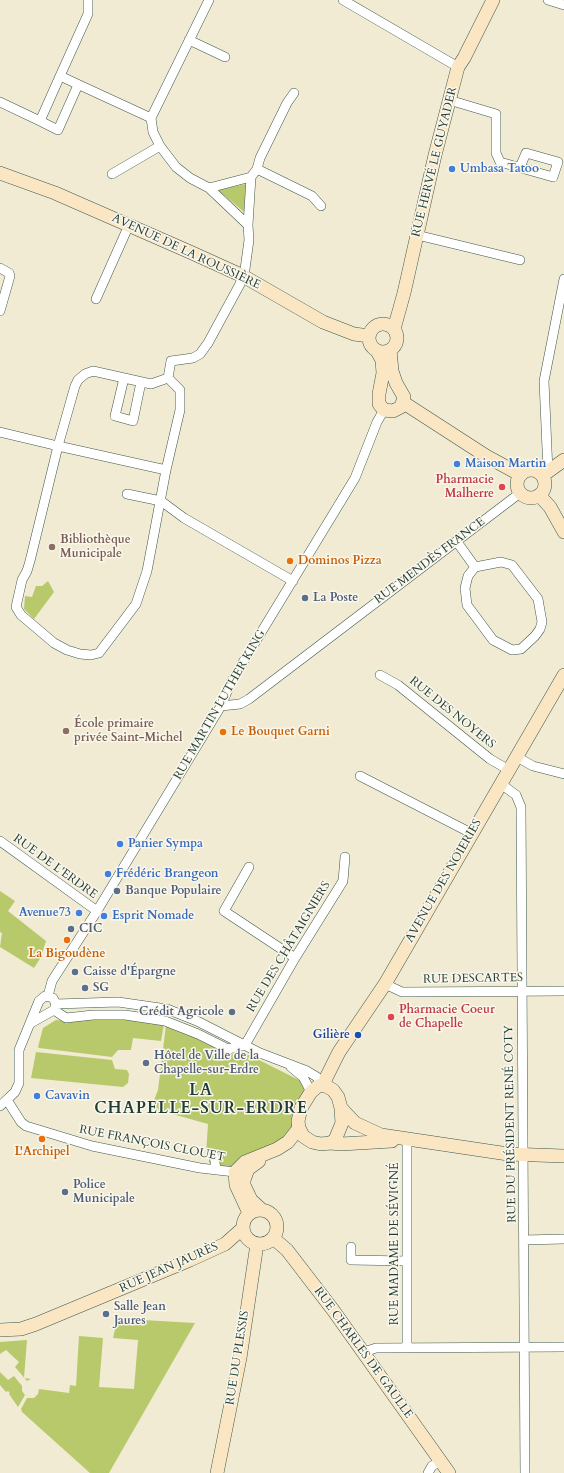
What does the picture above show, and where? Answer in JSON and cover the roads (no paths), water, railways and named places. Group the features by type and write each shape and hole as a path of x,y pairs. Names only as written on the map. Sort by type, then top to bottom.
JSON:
{"street":[{"path":"40,121 88,14 88,0"},
{"path":"209,0 151,118 153,132 160,146 176,167 190,178 209,188 228,204 248,225"},
{"path":"343,0 458,67"},
{"name":"RUE HERVÉ LE GUYADER","path":"394,329 404,293 448,100 458,67 464,58 492,0"},
{"path":"548,0 564,5"},
{"path":"189,40 225,57"},
{"path":"60,76 151,118"},
{"path":"0,102 58,130 78,85"},
{"path":"168,378 171,361 193,358 200,354 208,343 243,276 248,240 251,177 257,169 260,158 287,103 294,93"},
{"path":"448,100 496,114 496,153 500,162 520,167"},
{"path":"112,174 160,146"},
{"path":"257,169 312,196 321,206"},
{"name":"AVENUE DE LA ROUSSIÈRE","path":"0,173 55,193 243,276 323,322 354,334 369,336"},
{"path":"209,188 251,177"},
{"path":"96,299 129,226"},
{"path":"417,235 520,260"},
{"path":"0,268 9,273 10,276 0,311"},
{"path":"545,474 533,470 526,471 521,475 517,484 520,493 529,498 539,495 545,485 545,474 544,381 564,280"},
{"path":"384,350 372,347 369,336 371,330 382,324 388,325 394,329 396,333 396,342 384,350 382,360 383,373 378,400 381,408 384,410 397,410 404,404"},
{"path":"384,350 396,383 403,393 404,404"},
{"path":"94,371 151,384 168,378 180,390 180,410 166,470 147,571 136,604 99,653 91,655 80,654 67,650 54,643 21,615 16,607 22,580 28,571 58,446 78,380 94,371"},
{"path":"124,378 116,416 133,420 141,382"},
{"path":"404,404 486,456 521,475"},
{"name":"RUE MARTIN LUTHER KING","path":"48,996 52,981 97,911 221,706 231,682 355,478 377,422 384,410"},
{"path":"0,432 166,470"},
{"path":"545,474 564,460"},
{"name":"RUE MENDÈS FRANCE","path":"221,706 240,704 248,699 520,493"},
{"path":"127,494 161,501 184,518 293,581"},
{"path":"539,495 550,507 564,532"},
{"path":"457,542 475,567"},
{"path":"501,562 512,565 538,599 542,622 540,629 521,649 512,650 493,640 467,605 466,588 468,576 475,567 501,562"},
{"name":"RUE DES NOYERS","path":"380,675 398,685 490,759 509,770"},
{"name":"AVENUE DES NOIERIES","path":"319,1087 326,1078 339,1052 385,984 471,833 564,675"},
{"path":"517,757 533,766 564,774"},
{"path":"360,776 471,833"},
{"name":"RUE DU PRÉSIDENT RENÉ COTY","path":"501,784 516,795 521,807 525,1473"},
{"name":"RUE DE L'ERDRE","path":"0,841 97,911"},
{"name":"RUE DES CHÂTAIGNIERS","path":"245,1045 295,958 342,881 345,857"},
{"path":"249,867 224,911 295,958"},
{"name":"RUE DESCARTES","path":"385,984 402,992 564,991"},
{"path":"4,1103 15,1092 19,1083 19,1050 38,1004 42,998 48,996 53,998 52,1009"},
{"path":"38,1004 40,1011 118,1002 167,1009 198,1021 289,1065 303,1077 319,1087 333,1090 338,1097 341,1108 340,1129 335,1140 330,1143"},
{"path":"52,1009 66,1018 93,1015 125,1015 165,1021 198,1034 228,1049 245,1045"},
{"path":"30,1023 52,1009"},
{"path":"319,1087 299,1115 299,1128 307,1140 315,1143 341,1144 407,1140"},
{"name":"RUE FRANÇOIS CLOUET","path":"4,1103 26,1126 92,1146 216,1170 235,1172"},
{"path":"341,1108 346,1115 362,1127 381,1135 523,1156 564,1156"},
{"path":"249,1213 236,1185 235,1172 245,1162 276,1149 288,1142 299,1128"},
{"path":"262,1210 249,1213 244,1220 249,1237 267,1242 273,1238 277,1226 275,1219 270,1213 262,1210 251,1200 244,1185 244,1180 248,1169 253,1164 278,1155 307,1140"},
{"name":"RUE MADAME DE SÉVIGNÉ","path":"407,1140 407,1348"},
{"path":"214,1154 216,1170"},
{"name":"RUE JEAN JAURÈS","path":"0,1330 21,1329 36,1324 184,1263 225,1244 249,1237"},
{"name":"RUE DU PLESSIS","path":"217,1473 240,1358 249,1237"},
{"name":"RUE CHARLES DE GAULLE","path":"273,1238 287,1250 364,1352 449,1473"},
{"path":"524,1240 564,1239"},
{"path":"351,1247 351,1260 407,1261"},
{"path":"364,1352 376,1348 564,1347"},
{"path":"428,1473 432,1466 440,1461"}],"place":[{"name":"Umbasa Tatoo","path":"452,169"},
{"name":"Maison Martin","path":"457,464"},
{"name":"Pharmacie Malherre","path":"502,487"},
{"name":"Bibliothèque Municipale","path":"52,547"},
{"name":"Dominos Pizza","path":"290,561"},
{"name":"La Poste","path":"305,598"},
{"name":"École primaire privée Saint-Michel","path":"66,731"},
{"name":"Le Bouquet Garni","path":"223,732"},
{"name":"Panier Sympa","path":"120,844"},
{"name":"Frédéric Brangeon","path":"108,874"},
{"name":"Banque Populaire","path":"117,891"},
{"name":"Avenue73","path":"79,913"},
{"name":"Esprit Nomade","path":"104,916"},
{"name":"CIC","path":"71,929"},
{"name":"La Bigoudène","path":"67,940"},
{"name":"Caisse d'Épargne","path":"75,972"},
{"name":"SG","path":"85,988"},
{"name":"Crédit Agricole","path":"232,1012"},
{"name":"Pharmacie Coeur de Chapelle","path":"391,1017"},
{"name":"Gilière","path":"358,1035"},
{"name":"Hôtel de Ville de la Chapelle-sur-Erdre","path":"146,1063"},
{"name":"Cavavin","path":"37,1096"},
{"name":"L'Archipel","path":"42,1139"},
{"name":"Police Municipale","path":"65,1192"},
{"name":"Salle Jean Jaures","path":"106,1314"}],"district":[{"name":"LA CHAPELLE-SUR-ERDRE","path":"201,1100"}]}
